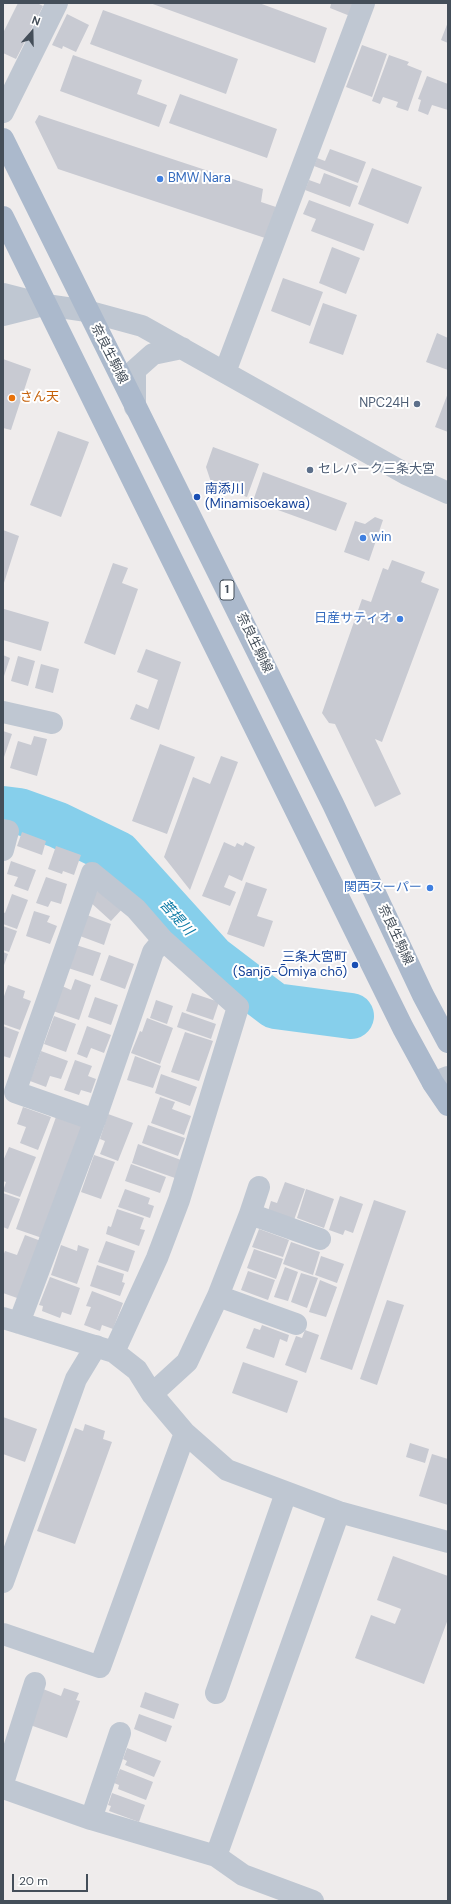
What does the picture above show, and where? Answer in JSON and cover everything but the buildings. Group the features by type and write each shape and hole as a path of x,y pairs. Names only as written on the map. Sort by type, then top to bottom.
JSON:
{"main road":[{"name":"奈良生駒線","path":"3,139 326,790 423,995 448,1042"},
{"path":"3,217 394,1010 441,1080 448,1105"}],"street":[{"path":"3,112 57,3"},
{"path":"225,372 364,3"},
{"path":"3,294 46,305 87,311 142,326 406,474 448,493"},
{"path":"3,315 46,305"},
{"path":"135,407 136,370 153,354 182,348"},
{"path":"3,712 52,723"},
{"path":"3,830 8,831 3,850"},
{"path":"3,1582 76,1379 105,1349 157,1258 179,1200 238,1007 163,940 136,909 92,873 15,1092 95,1120"},
{"path":"163,940 153,952 95,1120 11,1321 105,1349 137,1370 152,1394 185,1433 227,1470 286,1494 339,1512 448,1542"},
{"path":"152,1394 187,1362 218,1296 259,1187"},
{"path":"250,1214 320,1239"},
{"path":"218,1296 296,1324"},
{"path":"3,1634 100,1667 185,1433"},
{"path":"216,1693 286,1494"},
{"path":"216,1856 339,1512"},
{"path":"3,1783 35,1683"},
{"path":"91,1820 120,1733"},
{"path":"3,1788 91,1820 216,1856 244,1875 313,1901"}],"waterway":[{"name":"菩提川","path":"3,809 19,811 58,825 118,854 212,958 275,1006 351,1016"}],"place":[{"name":"BMW Nara","path":"160,179"},
{"name":"さん天","path":"12,398"},
{"name":"NPC24H","path":"417,404"},
{"name":"セレパーク三条大宮","path":"310,470"},
{"name":"南添川 (Minamisoekawa)","path":"197,497"},
{"name":"win","path":"363,538"},
{"name":"日産サティオ","path":"400,619"},
{"name":"関西スーパー","path":"430,888"},
{"name":"三条大宮町 (Sanjō-Ōmiya chō)","path":"355,965"}]}
